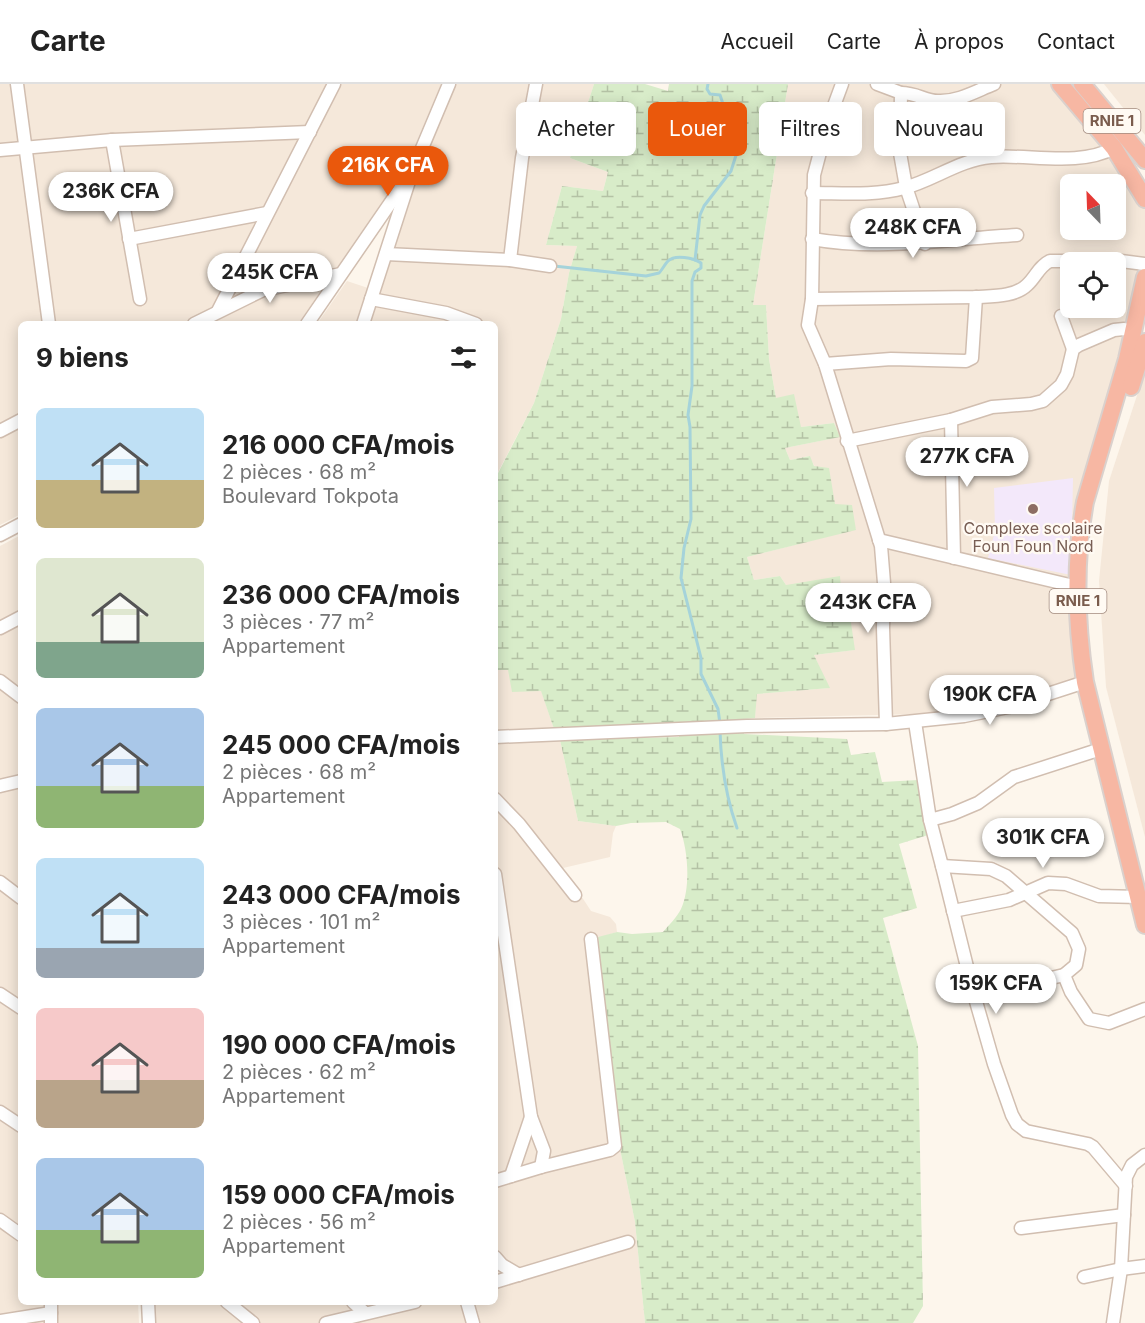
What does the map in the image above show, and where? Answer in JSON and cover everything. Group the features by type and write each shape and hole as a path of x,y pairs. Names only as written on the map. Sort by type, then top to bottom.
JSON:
{"highway":[{"name":"RNIE 1","path":"1060,84 1114,148 1145,199"},
{"name":"RNIE 1","path":"1082,84 1145,160"},
{"name":"RNIE 1","path":"1145,277 1140,337 1100,486 1093,519 1087,582 1088,625 1096,680 1141,890 1145,925"},
{"name":"RNIE 1","path":"1140,337 1085,502 1081,525 1078,587 1079,645 1085,682 1101,749 1141,890"}],"street":[{"path":"17,84 49,321"},
{"path":"218,311 334,84"},
{"path":"364,321 412,172 449,84"},
{"path":"510,260 522,158 536,84"},
{"path":"842,84 820,149 812,193 812,299 808,325 825,364 879,540 884,583 886,724"},
{"path":"877,84 901,93 914,93 937,101 955,100 994,84"},
{"path":"901,93 899,138 906,187 925,243"},
{"path":"0,150 112,140 310,132"},
{"path":"112,140 140,299"},
{"path":"812,193 852,194 889,191 906,187 979,158 1084,158 1104,154 1114,148"},
{"path":"309,321 412,172"},
{"path":"129,239 267,213"},
{"path":"812,239 849,244 925,243 1017,235"},
{"path":"386,254 510,260 550,266"},
{"path":"812,299 976,297 1015,292 1027,286 1044,264 1050,261 1120,261 1145,264"},
{"path":"200,321 263,290 341,274"},
{"path":"825,364 891,359 966,361 972,358 976,297"},
{"path":"371,299 446,313 468,321"},
{"path":"847,441 951,420 992,407 1042,401 1061,385 1067,374 1073,349 1062,318"},
{"path":"1073,349 1114,330 1124,329 1140,337"},
{"path":"951,420 954,558"},
{"path":"0,431 18,422"},
{"path":"0,535 18,526"},
{"path":"879,540 1078,587"},
{"path":"0,628 18,619"},
{"path":"0,681 18,695"},
{"path":"498,737 747,726 915,722 964,716 1008,707 1085,682"},
{"path":"915,722 930,820 973,991 994,1064 1017,1124 1026,1131 1088,1144 1126,1186"},
{"path":"930,820 978,803 1014,777 1101,749"},
{"path":"498,802 575,895"},
{"path":"942,866 991,869 1006,876 1072,933 1079,949 1076,965 1064,975 1021,985 973,991"},
{"path":"0,882 18,896"},
{"path":"953,910 992,904 1025,894 1048,883 1066,884 1099,896 1141,890"},
{"path":"498,893 531,1116 544,1151 540,1167"},
{"path":"498,1180 610,1150 615,1146 591,939"},
{"path":"498,958 508,956"},
{"path":"1064,975 1071,992 1089,1018 1109,1023 1145,1010"},
{"path":"0,994 18,1006"},
{"path":"0,1112 18,1124"},
{"path":"511,1176 531,1116"},
{"path":"1113,1323 1121,1269 1126,1177 1132,1165 1145,1155"},
{"path":"1104,1163 1132,1165"},
{"path":"1022,1228 1124,1215"},
{"path":"0,1220 18,1233"},
{"path":"498,1281 628,1242"},
{"path":"498,1260 519,1275"},
{"path":"1084,1277 1145,1266"},
{"path":"148,1305 149,1323"},
{"path":"230,1305 253,1323"},
{"path":"356,1305 365,1313"},
{"path":"326,1323 401,1305"},
{"path":"468,1305 473,1323"},
{"path":"0,1321 51,1313"}],"shaded area":[{"path":"0,84 441,84 405,169 300,321 18,321 18,516 0,525"},
{"path":"456,84 594,84 588,102 516,102 516,156 571,156 570,158 608,172 603,191 562,186 546,245 577,246 569,273 561,319 534,403 498,472 498,321 370,321 418,176"},
{"path":"788,84 1061,84 1145,193 1145,281 1081,501 1083,678 991,704 919,714 755,718 756,694 829,688 814,655 854,650 850,616 843,616 786,585 780,576 754,580 747,557 856,529 835,504 809,456 790,460 785,448 839,437 834,423 801,427 776,398 769,359 766,305 753,305 777,156 862,156 862,102 785,102"},
{"path":"1104,84 1145,84 1145,135"},
{"path":"347,281 368,288 357,321 319,321"},
{"path":"1145,371 1145,837 1106,687 1099,581 1109,481"},
{"name":"Complexe scolaire Foun Foun Nord","path":"1073,478 1071,575 988,558 995,531 994,488"},
{"path":"18,537 18,1305 138,1305 139,1323 0,1323 0,546"},
{"path":"498,670 508,670 541,690 554,729 498,732"},
{"path":"560,740 578,821 616,826 610,857 563,868 591,911 610,917 616,924 617,932 598,938 620,1149 635,1222 645,1323 155,1323 154,1305 498,1305 498,742"}],"green space":[{"path":"594,84 645,84 668,91 669,84 788,84 785,102 759,102 759,156 777,156 753,305 766,305 769,359 776,398 794,394 801,427 834,423 840,437 785,448 790,460 810,456 814,466 829,468 835,504 852,505 856,530 747,557 754,580 780,576 786,585 840,576 843,616 850,616 855,650 814,655 830,688 757,694 755,718 744,719 744,734 847,739 851,755 875,752 882,782 918,780 928,835 899,844 917,908 883,918 918,1046 923,1306 913,1323 645,1323 635,1222 620,1149 598,937 617,932 632,934 663,932 681,909 684,900 687,880 685,847 680,829 666,822 616,826 578,821 560,740 679,737 680,725 554,729 541,691 512,692 508,670 498,670 498,473 534,403 561,319 569,273 577,246 546,245 562,186 603,191 608,172 570,158 571,156 636,156 636,102 588,102"}],"waterway":[{"path":"695,260 700,215 704,206 731,171 738,149 720,95 710,94 707,89 708,84"},
{"path":"554,266 646,276 659,273 668,261 675,258 689,258 701,263 701,268 695,272 692,281 692,386 688,415 691,519 684,548 681,578 701,658 701,674 718,709 720,724"},
{"path":"720,731 725,780 737,828"}],"place":[{"name":"Complexe scolaire Foun Foun Nord","path":"1033,509"}]}
